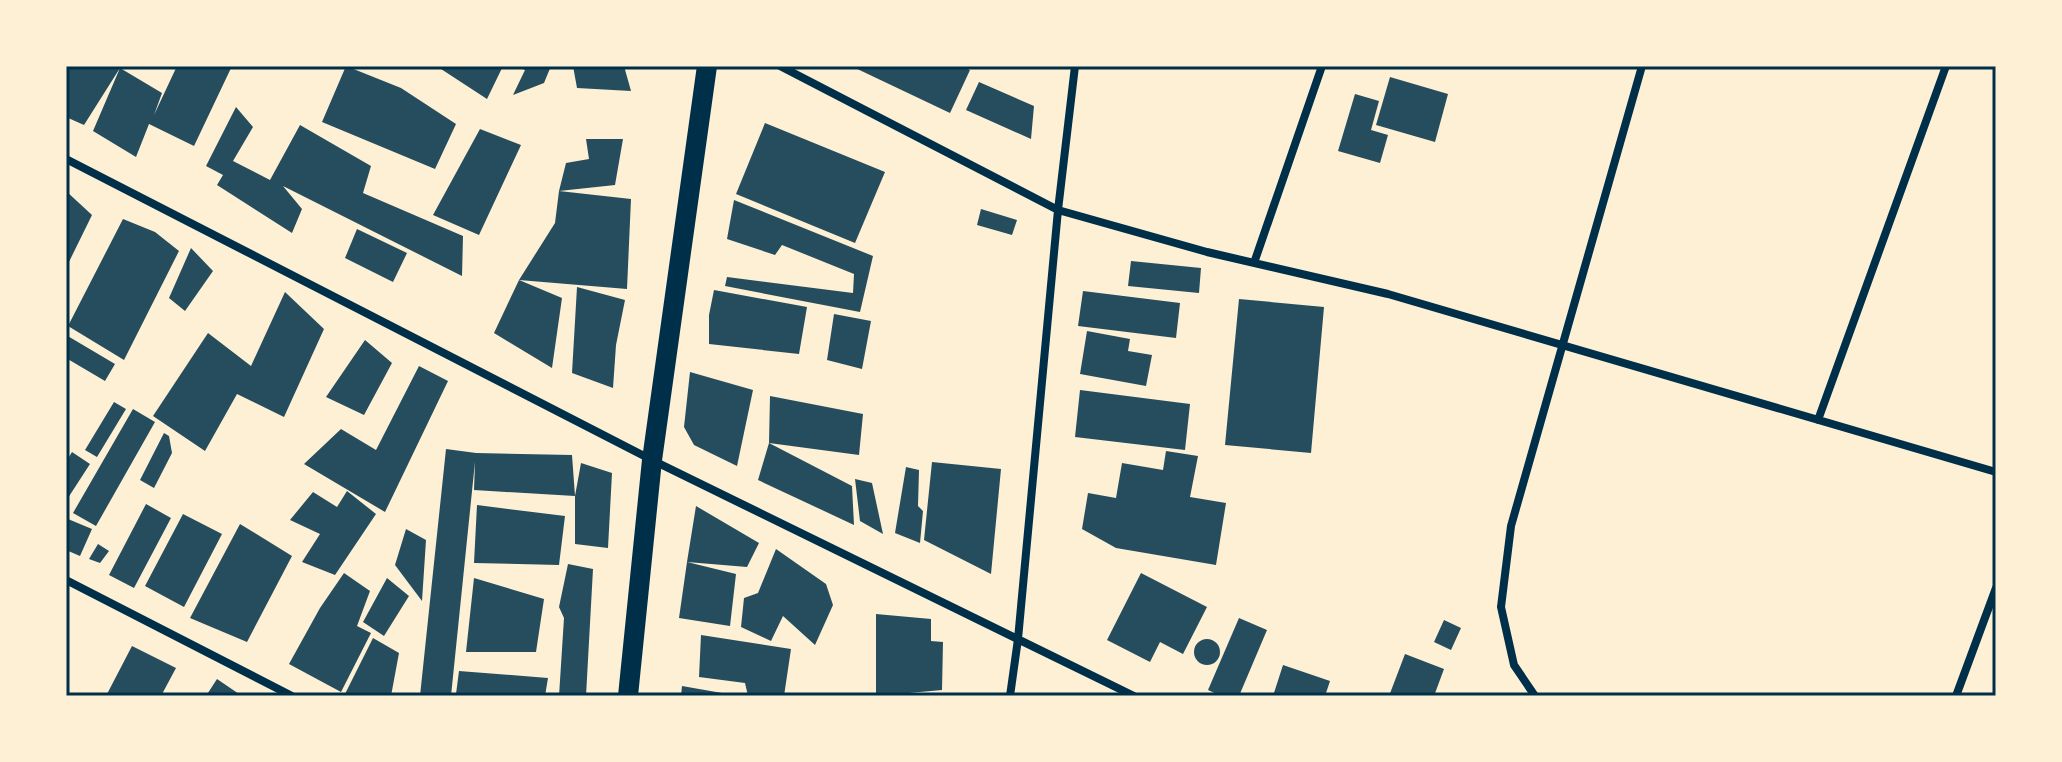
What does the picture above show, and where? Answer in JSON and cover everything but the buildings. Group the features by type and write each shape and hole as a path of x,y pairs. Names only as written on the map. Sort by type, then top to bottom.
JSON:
{"main road":[{"path":"628,696 652,460 707,66"}],"street":[{"path":"780,66 1058,210 1254,263 1388,294 1996,472"},
{"path":"1010,696 1075,66"},
{"path":"1254,263 1322,66"},
{"path":"1535,696 1514,665 1501,607 1511,526 1642,66"},
{"path":"1818,420 1946,66"},
{"path":"66,159 652,460 1134,696"},
{"path":"66,580 292,696"},
{"path":"1956,696 1996,588"}]}
